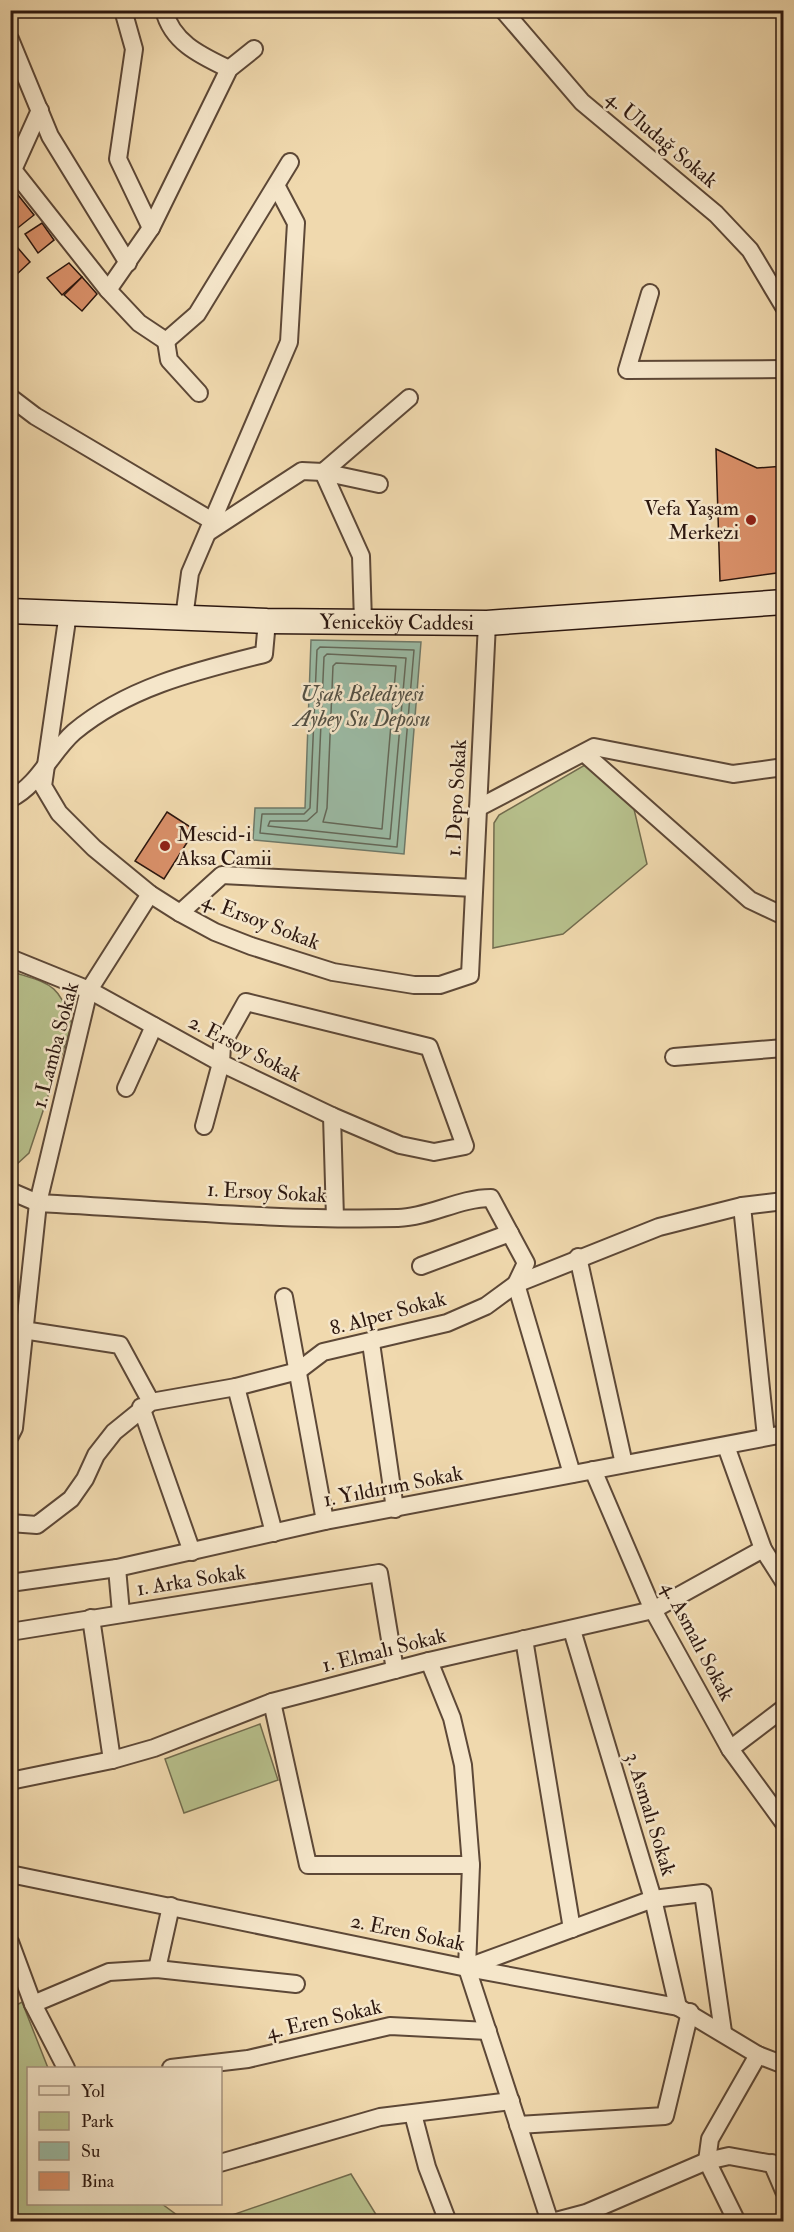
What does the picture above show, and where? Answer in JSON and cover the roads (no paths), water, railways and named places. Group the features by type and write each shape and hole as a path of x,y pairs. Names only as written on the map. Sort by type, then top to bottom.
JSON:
{"street":[{"path":"123,10 134,49 118,159 151,228"},
{"path":"164,10 166,20 189,50 229,69"},
{"name":"4. Uludağ Sokak","path":"503,10 582,102 716,214 750,250 783,307"},
{"path":"10,39 50,136 128,263"},
{"path":"108,290 151,228 229,69 254,49"},
{"path":"40,110 11,168 108,290 139,323 166,341 170,360 199,393"},
{"path":"166,341 197,314 277,187 290,162"},
{"path":"184,618 190,573 212,527 289,342 296,223 277,187"},
{"path":"650,293 627,370 783,369"},
{"path":"10,398 212,527"},
{"path":"323,472 409,398"},
{"path":"212,527 302,471 323,472 379,484"},
{"path":"323,472 361,556 363,622"},
{"name":"Yeniceköy Caddesi","path":"10,610 267,621 487,623 783,602"},
{"name":"4. Ersoy Sokak","path":"68,613 43,786 59,813 94,848 150,894 180,913 215,932 251,946 333,972 414,985 440,985 470,975"},
{"path":"10,799 18,795 44,768 71,734 101,711 140,690 203,669 264,654 267,621"},
{"name":"1. Depo Sokak","path":"470,975 487,623"},
{"path":"478,808 594,747 733,774 783,766"},
{"path":"584,753 750,900 783,916"},
{"path":"180,913 222,875 474,888"},
{"name":"1. Lamba Sokak","path":"10,1436 14,1428 15,1356 23,1330 38,1203 89,990 150,894"},
{"name":"2. Ersoy Sokak","path":"10,958 89,990 221,1063 332,1116 400,1144 435,1152 465,1146 429,1047 246,1002 222,1045 221,1063"},
{"path":"126,1088 154,1026"},
{"path":"674,1057 783,1048"},
{"path":"204,1126 221,1063"},
{"path":"332,1116 335,1218"},
{"path":"12,1195 38,1203"},
{"name":"1. Ersoy Sokak","path":"38,1203 335,1218 402,1218 448,1208 472,1198 491,1198 510,1233"},
{"name":"8. Alper Sokak","path":"146,1405 236,1388 298,1371 323,1352 371,1343 447,1323 486,1306 516,1284 578,1257 659,1227 742,1206 783,1201"},
{"path":"742,1206 766,1437"},
{"path":"421,1266 510,1233 526,1263 516,1284 573,1474"},
{"path":"578,1257 624,1464"},
{"path":"284,1297 325,1521"},
{"path":"23,1330 120,1345 146,1405 192,1552"},
{"path":"371,1343 395,1509"},
{"path":"236,1388 274,1533"},
{"path":"10,1523 37,1525 71,1499 85,1479 96,1455 114,1432 146,1405"},
{"name":"1. Yıldırım Sokak","path":"10,1583 117,1568 325,1521 783,1434"},
{"path":"726,1446 763,1549 783,1582"},
{"name":"4. Asmalı Sokak","path":"592,1470 653,1610 730,1749 783,1823"},
{"name":"1. Elmalı Sokak","path":"10,1781 112,1760 154,1748 272,1702 429,1661 653,1610 763,1549"},
{"path":"117,1568 122,1613"},
{"name":"1. Arka Sokak","path":"10,1632 379,1573 395,1670"},
{"path":"91,1618 112,1760"},
{"name":"3. Asmalı Sokak","path":"572,1630 653,1899 703,1893 723,2032"},
{"path":"524,1639 572,1929"},
{"path":"429,1661 452,1718 463,1765 471,1865 468,1968 551,2222 589,2217 707,2161 729,2156 778,2164 783,2192"},
{"path":"272,1702 309,1865 471,1865"},
{"path":"730,1749 783,1708"},
{"name":"2. Eren Sokak","path":"10,1874 468,1968 684,2009 758,2055 783,2065"},
{"path":"468,1968 653,1899 684,2009 665,2116 518,2125"},
{"path":"157,1969 171,1906"},
{"path":"10,1942 33,2004 65,2067"},
{"path":"33,2004 109,1972 157,1969 296,1984"},
{"name":"4. Eren Sokak","path":"181,2067 248,2060 390,2026 488,2031"},
{"path":"737,2222 707,2161 710,2139 758,2055"},
{"path":"222,2162 381,2117 413,2115 511,2101"},
{"path":"413,2115 427,2167 448,2222"}],"water":[{"name":"Uşak Belediyesi Aybey Su Deposu","path":"311,640 421,642 404,854 253,840 255,808 305,808"}],"place":[{"name":"Vefa Yaşam Merkezi","path":"751,520"},
{"name":"Mescid-i Aksa Camii","path":"165,846"}]}
